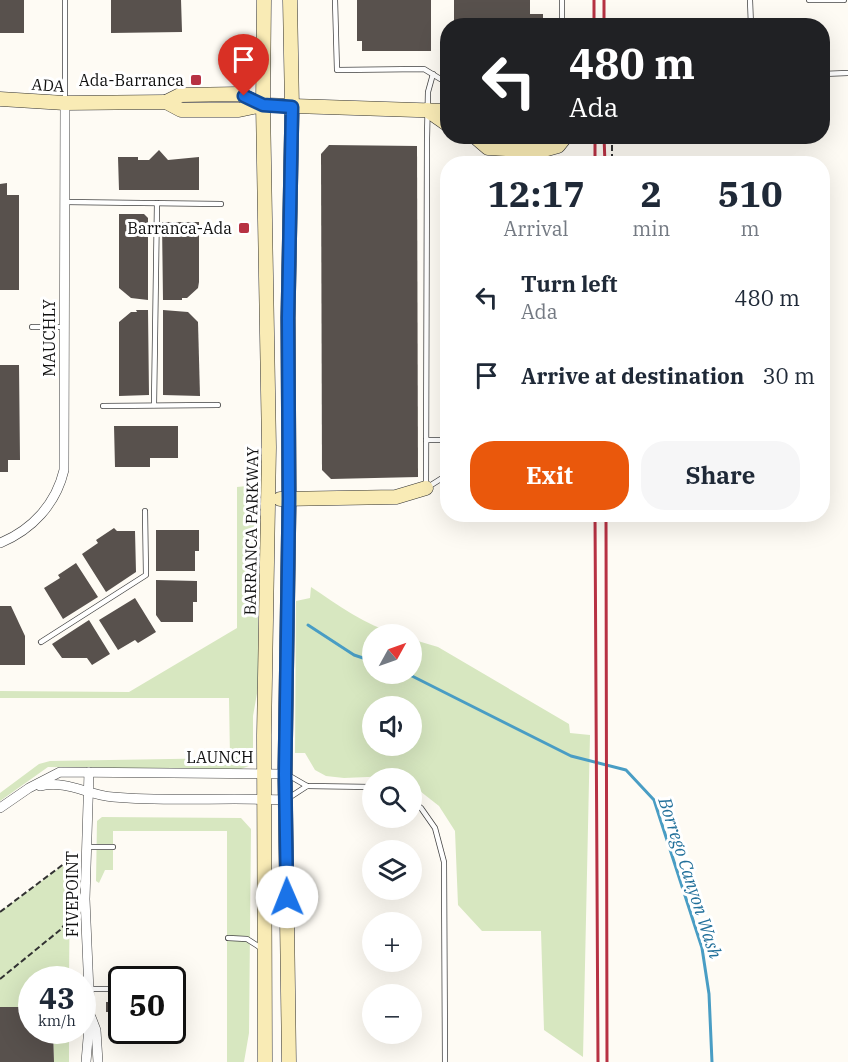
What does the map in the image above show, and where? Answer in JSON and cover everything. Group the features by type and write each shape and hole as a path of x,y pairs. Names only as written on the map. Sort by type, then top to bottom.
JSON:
{"main road":[{"name":"BARRANCA PARKWAY","path":"264,0 263,105 269,499 264,772 264,1062"},
{"path":"290,0 292,107 285,774 290,1062"},
{"name":"ADA","path":"0,99 65,104 166,102 180,95 239,94 263,105 440,111"},
{"path":"428,110 440,119"},
{"path":"483,144 488,148 540,151 560,144"},
{"path":"269,499 396,497 426,488"}],"street":[{"name":"MAUCHLY","path":"0,543 29,526 40,516 61,486 66,455 65,104"},
{"name":"LAUNCH","path":"0,808 29,788 60,772 264,772 285,774"},
{"name":"FIVEPOINT","path":"88,966 85,899 89,772"},
{"name":"LAUNCH","path":"29,788 55,783 109,797 285,800"},
{"name":"FIVEPOINT","path":"96,1030 98,1062"},
{"name":"FIVEPOINT","path":"86,1062 88,1044"}],"lane":[{"path":"65,0 65,104"},
{"path":"335,0 337,70 424,69 440,78"},
{"path":"562,0 562,18"},
{"path":"750,0 751,18"},
{"path":"810,0 844,0"},
{"path":"830,74 848,73"},
{"path":"433,74 428,92 426,488 440,480"},
{"path":"64,202 221,204"},
{"path":"154,405 157,203"},
{"path":"418,317 426,317"},
{"path":"32,327 64,327"},
{"path":"103,406 218,405"},
{"path":"426,440 440,440"},
{"path":"40,642 146,575 145,511"},
{"name":"LAUNCH","path":"285,774 307,786"},
{"path":"285,800 307,786 362,787"},
{"path":"422,809 435,828 444,861 445,1062"},
{"path":"87,847 113,846"},
{"path":"228,938 247,939 265,951"}],"path":[{"path":"0,912 87,847"},
{"path":"0,979 60,930 85,899"}],"green space":[{"path":"256,485 259,682 253,716 253,757 249,766 238,770 48,767 0,801 0,793 39,764 50,761 230,758 229,698 0,698 0,691 129,692 237,628 237,487"},
{"path":"311,587 372,624 362,624 362,684 422,684 422,642 438,647 569,724 570,733 590,735 583,1057 544,1030 541,931 482,931 458,905 455,831 439,806 422,793 422,768 362,768 362,777 326,776 315,770 305,753 295,753 296,601 310,598"},
{"path":"102,817 241,818 251,829 249,1033 244,1062 227,1062 227,831 113,831 113,870 105,870 99,883 96,881 97,821"},
{"path":"62,866 68,866 70,870 69,966 18,966 18,1007 0,1007 0,912"},
{"path":"53,1044 69,1044 69,1062 54,1062"}],"building":[{"path":"0,0 24,0 24,33 0,33"},
{"path":"111,0 181,0 182,32 111,33"},
{"path":"357,0 431,0 431,51 362,51 362,41 357,41"},
{"path":"454,0 530,0 530,14 543,14 543,18 454,18"},
{"path":"329,145 417,146 418,477 331,479 322,470 321,154"},
{"path":"159,150 168,160 199,157 199,190 119,190 118,157 138,157 138,160 149,160"},
{"path":"7,183 7,195 19,195 19,290 0,290 0,184"},
{"path":"119,214 144,214 148,218 148,300 131,298 119,288"},
{"path":"162,222 199,222 198,288 182,300 163,300"},
{"path":"136,310 148,310 149,395 119,396 119,322 131,312 137,312"},
{"path":"163,310 188,312 198,322 200,396 163,395"},
{"path":"0,365 19,365 20,460 8,460 8,472 0,472"},
{"path":"114,426 178,426 178,458 150,458 150,467 115,467"},
{"path":"114,528 117,531 135,531 136,572 106,592 82,554 98,543 96,540"},
{"path":"156,530 199,530 199,551 195,551 195,571 156,571"},
{"path":"76,563 98,597 63,619 44,588 60,578 58,575"},
{"path":"156,580 197,581 197,602 193,602 193,622 161,622 156,615"},
{"path":"135,598 156,632 138,643 135,640 118,650 99,620"},
{"path":"0,606 11,606 25,636 25,665 0,665"},
{"path":"89,620 110,654 92,665 87,658 62,658 52,644"},
{"path":"0,1007 18,1007 18,1044 53,1044 54,1062 0,1062"}],"waterway":[{"name":"Borrego Canyon Wash","path":"308,625 354,655 362,658"},
{"name":"Borrego Canyon Wash","path":"422,681 571,756 626,770 654,800 702,948 709,994 712,1062"}],"railway":[{"path":"594,0 594,18"},
{"path":"604,0 604,18"},
{"path":"595,144 595,156"},
{"path":"604,144 605,156"},
{"path":"595,522 598,1062"},
{"path":"606,522 607,1062"}],"place":[{"name":"Ada-Barranca","path":"196,80"},
{"name":"Barranca-Ada","path":"244,228"}],"route":[{"path":"244,96 263,105 292,107 285,774 287,897"}]}
